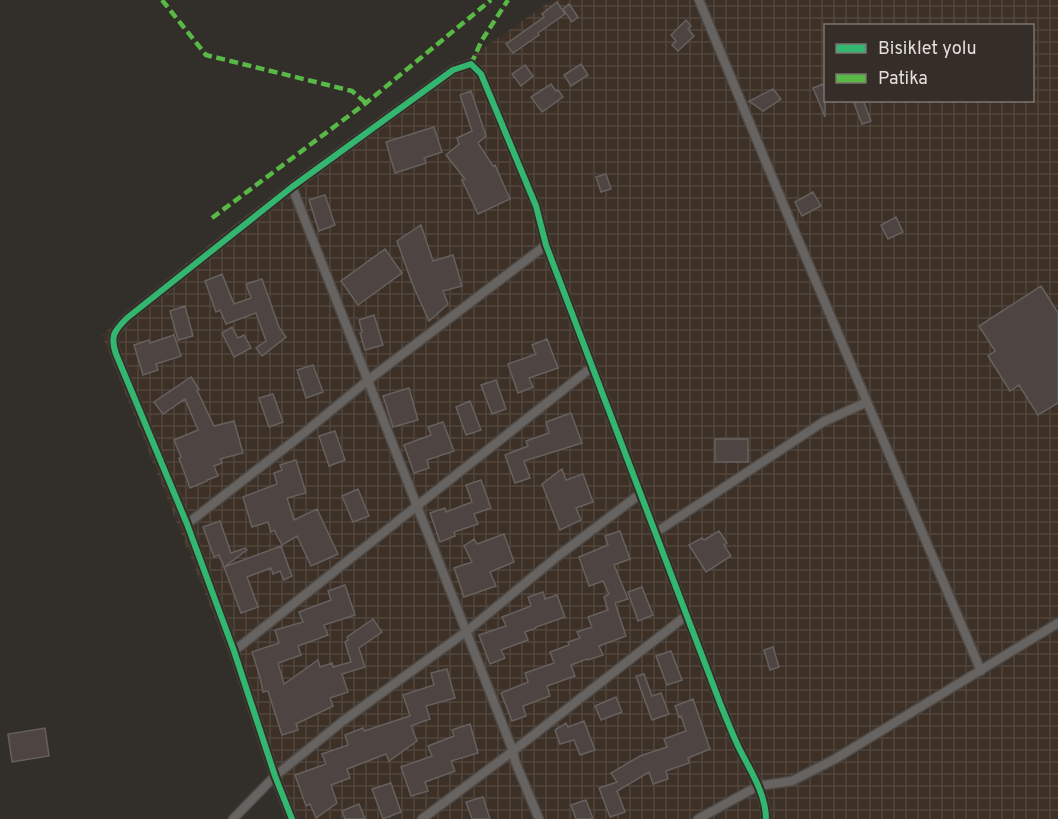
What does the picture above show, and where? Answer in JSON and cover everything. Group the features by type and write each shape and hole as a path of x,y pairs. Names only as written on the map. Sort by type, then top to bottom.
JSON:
{"street":[{"path":"699,0 981,670"},
{"path":"292,819 275,776 234,651 186,524 112,341 116,329 127,318 292,187 453,70 471,64 481,74 536,206 546,244 592,367 720,703 758,786 766,819"},
{"path":"292,187 467,631 538,819"},
{"path":"186,524 546,244"},
{"path":"234,651 592,367"},
{"path":"655,533 824,422 867,402"},
{"path":"233,819 275,776 343,721 467,631 558,556 640,494"},
{"path":"422,819 687,615"},
{"path":"698,819 758,786 792,781 818,768 1058,623"}],"shaded area":[{"path":"552,0 1058,0 1058,819 295,819 102,335 186,263 262,203"}],"building":[{"path":"557,2 565,14 513,53 506,44 544,17 542,14"},
{"path":"569,4 578,17 572,22 563,9"},
{"path":"686,20 691,26 688,29 694,36 678,51 672,45 676,41 671,35"},
{"path":"581,64 588,75 571,86 564,75"},
{"path":"525,65 533,76 521,86 512,74"},
{"path":"551,84 563,97 542,112 531,97"},
{"path":"823,84 825,117 813,88"},
{"path":"773,89 781,99 763,111 749,101"},
{"path":"471,91 486,136 478,143 493,166 495,165 510,199 478,214 462,180 465,179 446,155 459,144 457,138 472,131 460,95"},
{"path":"864,102 871,121 862,124 854,103"},
{"path":"434,127 442,152 424,158 426,163 395,173 386,142"},
{"path":"606,174 611,189 601,192 596,177"},
{"path":"813,192 821,206 802,216 795,202"},
{"path":"325,195 335,225 319,231 309,200"},
{"path":"896,217 903,232 888,239 881,225"},
{"path":"421,225 433,261 453,255 462,286 443,291 448,304 429,321 397,241"},
{"path":"385,249 402,273 358,305 341,281"},
{"path":"222,274 234,304 251,298 246,284 262,279 279,327 286,337 262,356 256,348 266,341 256,313 226,324 220,310 216,312 205,281"},
{"path":"1041,286 1058,313 1058,403 1038,415 1019,385 1010,391 988,356 995,351 979,326"},
{"path":"185,306 193,336 178,340 170,311"},
{"path":"374,315 383,345 365,350 359,320"},
{"path":"232,327 238,338 244,335 251,348 234,357 222,333"},
{"path":"174,335 181,356 156,364 158,370 143,375 134,345 149,340 150,343"},
{"path":"547,339 558,368 529,378 533,387 518,393 508,364 536,354 532,345"},
{"path":"313,365 323,392 306,398 297,370"},
{"path":"191,377 199,389 197,390 214,426 234,421 243,453 220,459 222,463 214,466 218,476 190,488 174,440 198,430 185,399 163,414 154,402"},
{"path":"496,380 506,409 492,414 481,385"},
{"path":"409,388 418,420 393,427 383,396"},
{"path":"273,394 283,422 269,427 259,398"},
{"path":"470,401 481,430 466,435 456,407"},
{"path":"571,413 582,443 524,461 530,478 515,483 505,455 528,446 526,441 549,433 546,422"},
{"path":"443,422 454,451 427,460 429,468 414,473 404,445 431,435 428,427"},
{"path":"335,431 345,460 329,466 319,436"},
{"path":"715,439 748,439 748,462 715,462"},
{"path":"296,460 306,493 287,498 294,520 317,509 338,554 311,566 297,536 282,545 274,530 271,532 268,522 252,527 243,497 277,484 274,473 282,470 280,465"},
{"path":"562,469 566,480 583,474 593,502 576,508 581,520 560,530 542,484"},
{"path":"481,480 491,508 474,514 478,524 454,532 455,536 440,542 430,513 445,508 446,512 472,502 466,485"},
{"path":"358,489 369,516 353,522 342,496"},
{"path":"220,521 231,553 245,548 247,550 224,567 219,555 214,557 203,527"},
{"path":"620,531 630,559 614,565 628,599 615,603 626,636 599,646 603,655 571,665 575,676 547,686 550,696 523,706 526,716 512,721 501,693 528,682 525,673 554,663 550,652 580,638 577,632 592,627 588,617 608,610 604,597 609,594 603,581 589,586 579,557 608,545 605,536"},
{"path":"719,531 727,543 724,545 731,556 706,572 689,545 702,538 704,540"},
{"path":"504,534 514,562 490,572 496,586 464,597 454,568 472,562 464,546 474,539 477,544"},
{"path":"281,546 292,576 284,580 280,571 273,574 271,568 247,577 258,607 241,613 224,567"},
{"path":"345,585 355,615 324,625 328,635 298,646 301,655 278,663 284,684 318,660 320,667 332,663 333,667 351,662 345,642 348,640 347,637 373,619 382,632 359,648 365,667 342,674 348,692 330,698 333,706 296,724 298,730 282,735 268,691 263,692 252,652 279,643 275,630 303,622 299,612 331,600 328,591"},
{"path":"642,587 653,615 638,621 628,592"},
{"path":"543,592 545,599 557,595 565,617 525,632 528,640 501,650 505,658 490,664 479,635 506,626 502,617 531,606 528,597"},
{"path":"773,647 779,667 770,670 764,650"},
{"path":"671,651 682,680 667,685 656,656"},
{"path":"447,669 455,698 426,706 430,719 411,726 417,741 389,761 386,754 347,769 350,778 331,785 337,803 316,818 310,804 306,806 295,775 326,764 322,754 348,745 345,735 410,716 403,695 434,685 431,673"},
{"path":"644,674 652,696 661,693 669,714 652,720 636,676"},
{"path":"616,697 622,712 601,720 595,706"},
{"path":"693,699 710,749 688,758 689,763 666,771 668,779 653,784 649,772 617,791 625,812 610,817 599,788 617,782 611,773 640,756 667,747 664,739 686,731 675,706"},
{"path":"584,721 595,750 580,755 574,740 560,744 555,730 566,723 568,727"},
{"path":"470,724 478,753 451,761 455,771 425,782 428,791 411,796 401,767 432,756 428,746 454,736 452,730"},
{"path":"45,728 49,756 12,762 8,734"},
{"path":"391,783 401,812 383,819 372,789"},
{"path":"483,797 490,819 472,819 466,802"},
{"path":"586,800 593,819 576,819 571,805"},
{"path":"359,804 365,819 345,819 342,811"}],"marked path":[{"path":"162,0 206,55 352,91 366,103"},
{"path":"212,218 366,103 491,0"},
{"path":"471,64 482,40 508,0"}],"cycle path":[{"path":"292,819 187,524 116,354 113,338 116,330 127,318 292,187 453,70 471,64 481,74 536,206 546,245 720,703 760,791 766,819"}]}
